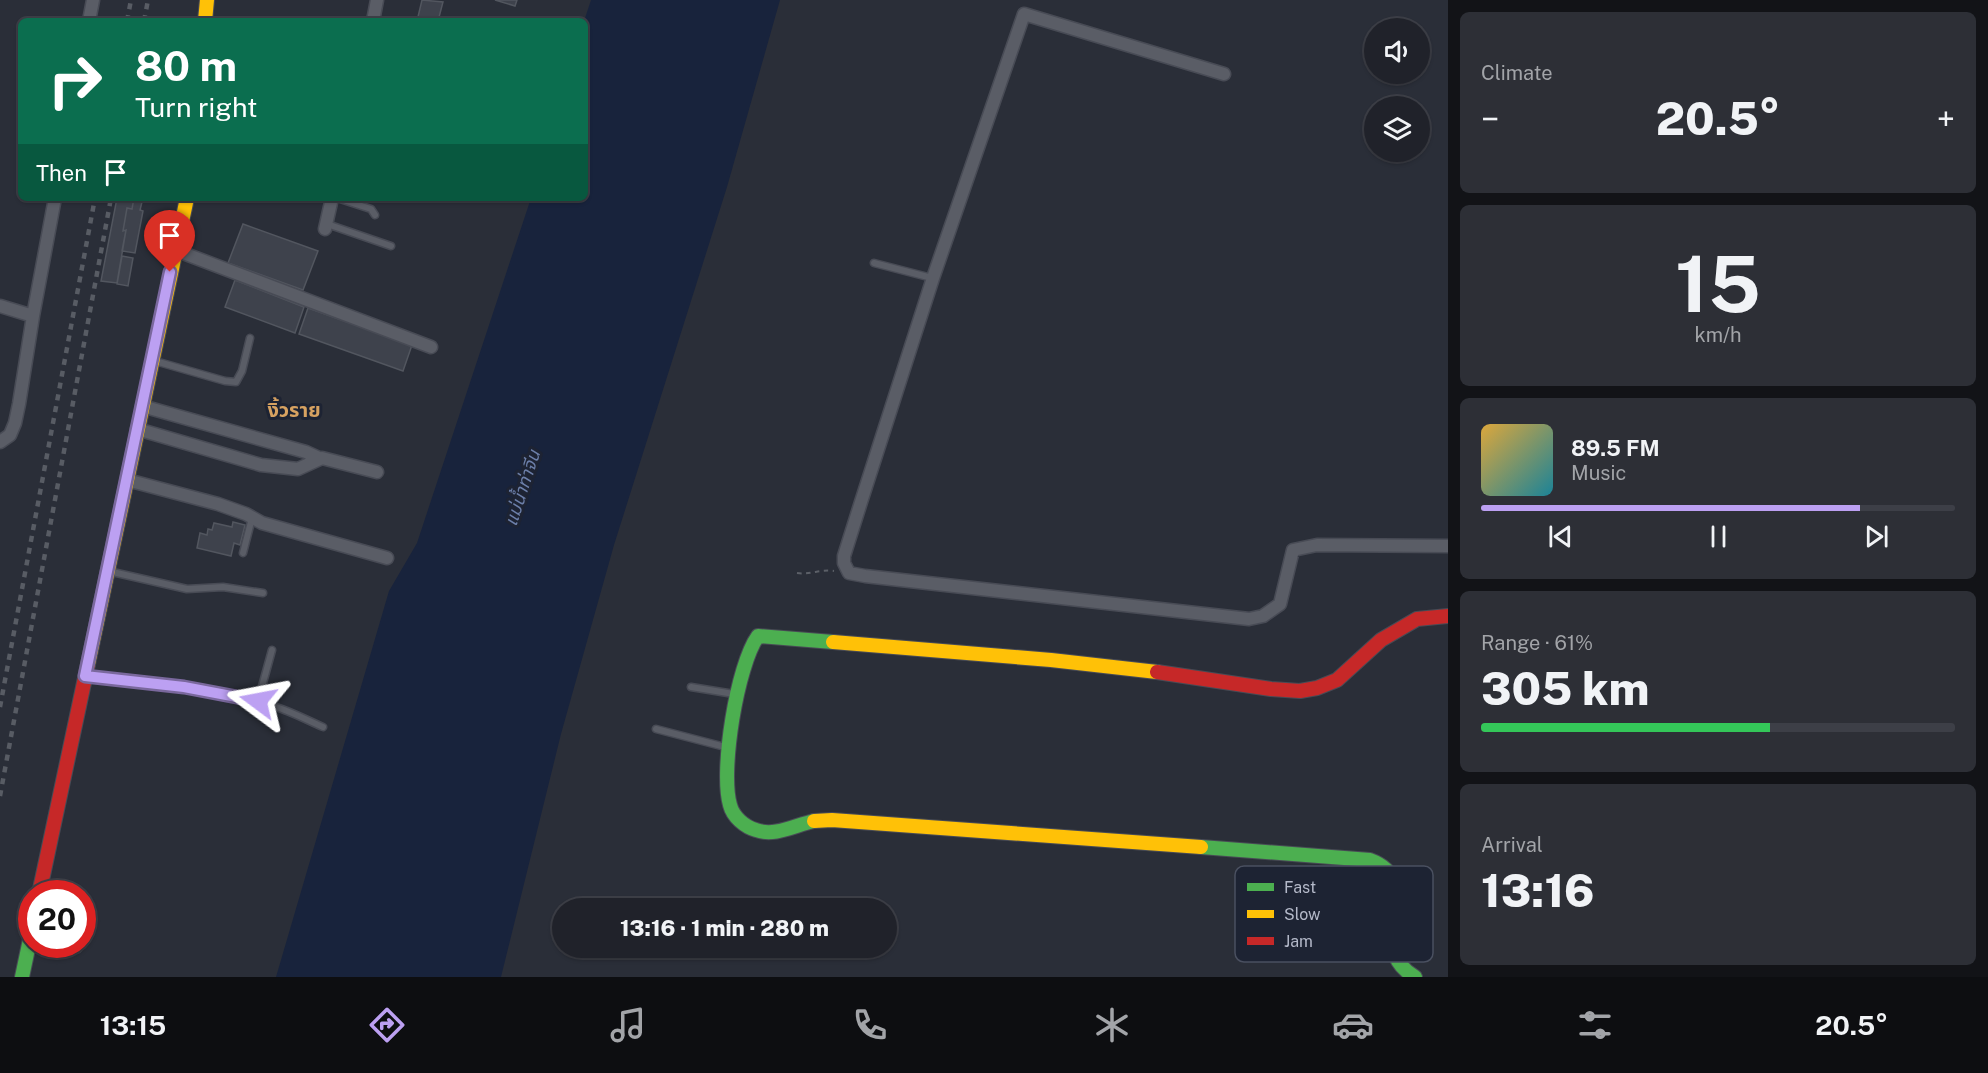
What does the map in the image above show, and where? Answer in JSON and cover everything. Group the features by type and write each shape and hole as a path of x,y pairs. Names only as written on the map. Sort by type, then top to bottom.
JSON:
{"street":[{"path":"90,18 93,0"},
{"path":"205,18 207,0"},
{"path":"374,18 377,0"},
{"path":"1224,74 1024,14 933,278 844,556 844,563 849,573 1249,619 1263,616 1280,604 1293,550 1317,545 1448,546"},
{"path":"0,442 10,435 15,423 54,201"},
{"path":"42,880 186,201"},
{"path":"325,226 331,201"},
{"path":"175,250 431,346"},
{"path":"0,306 33,316"},
{"path":"142,406 306,452 319,458 377,472"},
{"path":"137,429 261,465 298,469 319,458"},
{"path":"126,480 218,504 262,523 387,558"},
{"path":"1385,866 1370,860 1283,852 832,820 815,820 779,832 764,833 746,826 730,807 728,792 730,743 745,659 753,639 766,636 1051,660 1300,691 1317,688 1337,680 1381,640 1417,620 1448,616"},
{"path":"22,977 26,958"},
{"path":"1397,962 1401,968 1415,977"}],"lane":[{"path":"346,201 371,209 375,215"},
{"path":"325,226 391,246"},
{"path":"874,263 933,278"},
{"path":"152,360 225,381 236,382 242,371 250,339"},
{"path":"243,553 252,518"},
{"path":"108,571 192,589 223,587 263,593"},
{"path":"258,701 272,650"},
{"path":"85,676 184,687 258,701 278,707 322,727"},
{"path":"691,687 736,701"},
{"path":"656,729 730,743"}],"path":[{"path":"797,573 811,574 825,569 849,573"}],"water":[{"name":"แม่น้ำท่าจีน","path":"591,0 780,0 727,187 614,545 561,734 501,977 276,977 389,591 417,543 530,201 588,201 588,18 585,18"}],"building":[{"path":"422,0 443,2 439,18 418,18"},
{"path":"495,0 517,0 515,6"},
{"path":"116,201 133,201 132,209 127,208 123,231 126,230 117,283 101,281"},
{"path":"133,201 142,201 140,210 143,211 135,253 122,251 127,208 132,209"},
{"path":"243,224 318,251 303,290 228,263"},
{"path":"122,256 133,258 128,286 117,284"},
{"path":"235,280 304,307 295,333 225,307"},
{"path":"308,308 412,345 403,371 299,334"},
{"path":"233,522 245,525 240,545 234,543 231,556 197,548 200,533 207,535 208,529 212,530 214,523 232,527"}],"railway":[{"path":"128,18 131,0"},
{"path":"145,18 148,0"},
{"path":"0,707 94,201"},
{"path":"0,796 110,201"}],"traffic: fast":[{"path":"814,821 770,832 752,829 740,821 730,805 727,789 729,744 743,670 758,636 833,642"},
{"path":"1201,847 1370,860 1380,866"},
{"path":"22,977 26,958"},
{"path":"1399,962 1415,977"}],"traffic: slow":[{"path":"205,18 207,0"},
{"path":"88,664 186,201"},
{"path":"833,642 1051,660 1157,672"},
{"path":"814,821 832,820 1201,847"}],"traffic: jam":[{"path":"1157,672 1271,689 1300,691 1317,688 1337,680 1381,640 1417,619 1448,616"},
{"path":"42,880 88,664"}],"district":[{"name":"งิ้วราย","path":"294,410"}],"route":[{"path":"170,272 85,676 184,687 258,701"}]}
